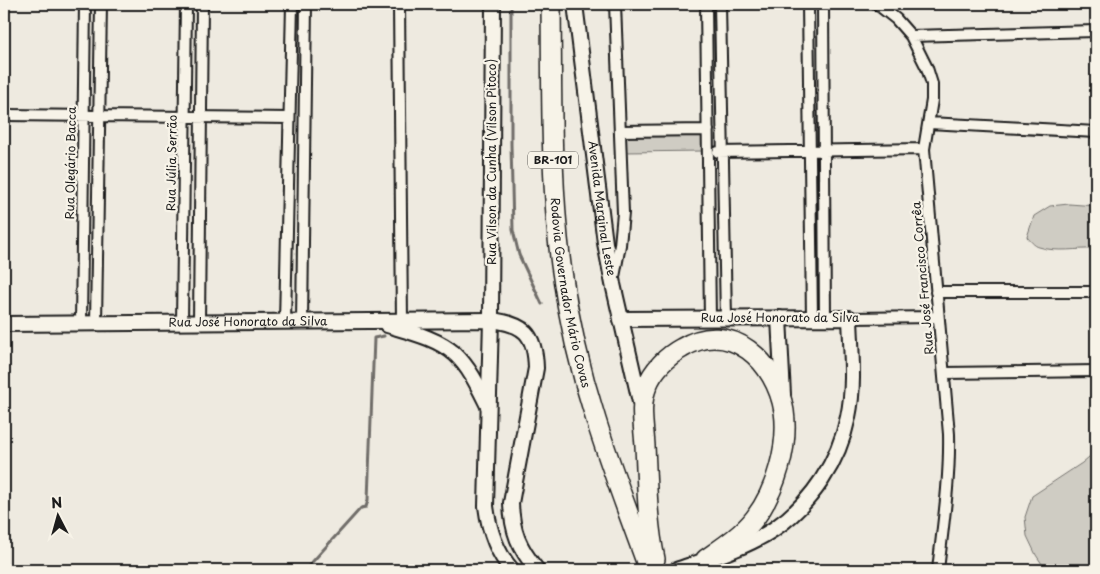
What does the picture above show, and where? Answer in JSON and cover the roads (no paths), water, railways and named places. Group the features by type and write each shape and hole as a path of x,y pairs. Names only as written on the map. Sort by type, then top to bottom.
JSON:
{"highway":[{"name":"Rodovia Governador Mário Covas","path":"550,4 554,173 561,266 571,320 596,421 649,570"},
{"path":"658,570 649,527 642,412 646,387 658,368 673,353 690,343 714,338 740,344 754,354 766,368 776,385 784,411 784,437 780,469 770,495 755,519 737,536 702,561"}],"main road":[{"name":"Rua Vilson da Cunha (Vilson Pitoco)","path":"493,4 491,320 486,506 488,522 494,540 503,560 512,570"},
{"name":"Avenida Marginal Leste","path":"575,4 599,200 613,284 642,412"},
{"path":"690,343 753,318"},
{"path":"779,318 784,411"},
{"path":"676,570 742,545 773,530 793,515 812,494 828,471 840,446 848,417 851,387 850,318"},
{"name":"Rua José Honorato da Silva","path":"621,319 850,318"},
{"path":"403,325 423,321 491,320 516,325 532,341 536,354 536,368 511,502 512,519 517,539 524,554 537,570"},
{"name":"Rua José Honorato da Silva","path":"4,324 359,321 384,325 403,325 455,354 474,379 489,409"}],"street":[{"name":"Rua Olegário Bacca","path":"81,323 85,4"},
{"path":"96,323 101,4"},
{"name":"Rua Júlia Serrão","path":"182,323 186,4"},
{"path":"199,322 202,4"},
{"path":"285,322 292,4"},
{"path":"302,322 306,4"},
{"path":"399,4 403,325"},
{"path":"613,284 623,213 615,4"},
{"path":"706,4 710,319"},
{"path":"720,4 726,319"},
{"path":"808,4 810,150 819,318"},
{"path":"819,318 824,150 823,4"},
{"name":"Rua José Francisco Corrêa","path":"877,4 896,19 912,36 927,68 932,84 932,100 924,149 950,458 938,570"},
{"path":"912,36 1096,31"},
{"path":"4,115 201,117 289,113 305,109"},
{"path":"929,123 1096,132"},
{"path":"620,131 708,130"},
{"path":"708,152 924,149"},
{"path":"184,211 200,211"},
{"path":"936,292 1096,292"},
{"name":"Rua José Honorato da Silva","path":"850,318 938,317"},
{"path":"944,373 1096,371"}],"waterway":[{"path":"511,4 513,230 519,255 542,304"},
{"path":"305,570 361,508 366,507 368,500 374,338 384,336"}]}
